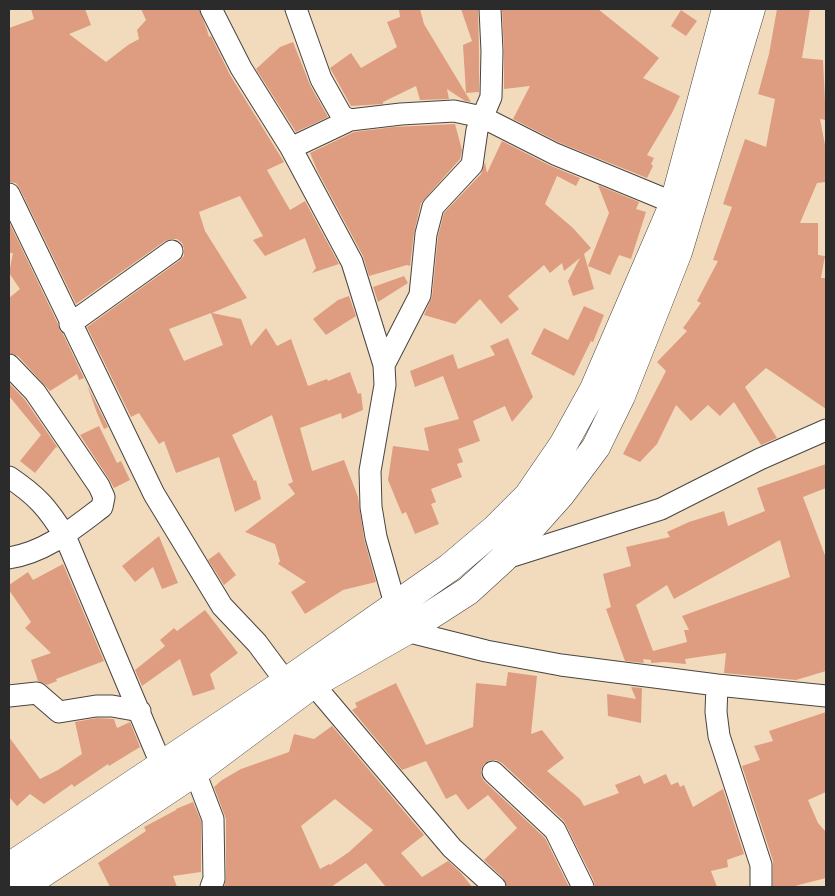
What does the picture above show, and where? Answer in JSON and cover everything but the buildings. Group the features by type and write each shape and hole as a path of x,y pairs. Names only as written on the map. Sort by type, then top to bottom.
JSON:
{"main road":[{"path":"9,867 286,682 449,568 528,496 564,445 594,389 674,203 726,9"},
{"path":"22,887 195,772 313,684 406,631 468,591 503,559 561,494 596,447 621,396 678,252 751,9"}],"street":[{"path":"211,9 241,68 291,148 352,262 384,365 385,385 370,471 371,506 376,538 395,604"},
{"path":"296,9 321,79 339,112 350,120"},
{"path":"384,365 420,295 426,234 433,207 472,165 477,130 491,97 492,51 490,9"},
{"path":"291,148 350,120 401,114 454,111 482,117 555,154 674,203"},
{"path":"9,194 70,324 158,502 222,606 256,643 286,682"},
{"path":"70,324 172,251"},
{"path":"9,364 35,392 99,486 104,497 102,507 65,536 42,549 9,558"},
{"path":"503,559 661,509 760,459 826,430"},
{"path":"9,478 39,499 65,536 140,710 161,764"},
{"path":"406,631 486,651 561,665 717,685 826,696"},
{"path":"313,684 452,848 496,887"},
{"path":"717,685 716,712 720,736 761,865 761,887"},
{"path":"9,696 37,693 59,712 96,706 140,710"},
{"path":"195,772 213,819 214,879 212,887"},
{"path":"493,772 555,830 582,887"}]}
